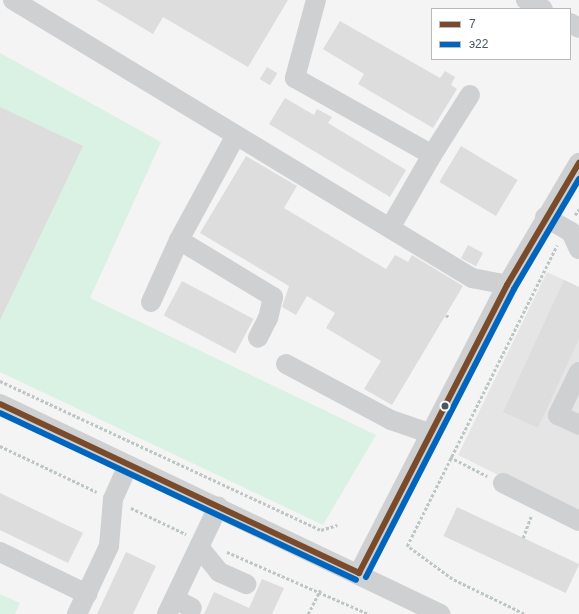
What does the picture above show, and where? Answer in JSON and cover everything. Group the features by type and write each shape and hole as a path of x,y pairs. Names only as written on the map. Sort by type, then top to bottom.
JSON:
{"street":[{"path":"13,0 472,278 507,285"},
{"path":"316,0 295,78 432,155"},
{"path":"526,0 541,8"},
{"path":"390,228 432,155 470,95"},
{"path":"151,302 179,240 236,135"},
{"path":"359,573 429,433 507,285 545,217 579,163"},
{"path":"545,217 566,229 579,249"},
{"path":"179,240 273,297 268,318 258,338"},
{"path":"286,364 391,420 429,433"},
{"path":"579,372 558,415 579,425"},
{"path":"0,404 128,466 359,573 441,614"},
{"path":"77,614 109,546 113,499 128,466"},
{"path":"503,483 579,521"},
{"path":"192,608 171,606 218,508"},
{"path":"200,544 219,572 246,584"},
{"path":"0,552 87,594"}],"path":[{"path":"524,614 452,579 407,546 566,229 579,209"},
{"path":"0,381 321,530 337,525"},
{"path":"0,446 113,499 200,544 320,590 369,614"},
{"path":"450,458 503,483"},
{"path":"523,538 538,500"},
{"path":"308,614 320,590"}],"shaded area":[{"path":"547,272 579,287 579,515 458,455"}],"green space":[{"path":"0,53 161,142 90,298 376,435 323,525 0,372"},
{"path":"0,594 20,603 15,614 0,614"}],"building":[{"path":"96,0 288,0 248,67 163,17 153,34"},
{"path":"340,21 440,78 445,71 455,77 451,85 457,89 433,128 358,84 364,74 323,49"},
{"path":"267,67 277,73 270,85 260,79"},
{"path":"285,98 314,115 317,109 332,117 328,123 406,170 390,197 269,124"},
{"path":"0,107 83,146 0,320"},
{"path":"461,146 518,180 496,216 439,182"},
{"path":"246,156 297,186 284,208 386,269 395,255 408,262 412,255 463,286 392,405 364,389 381,361 326,328 335,313 307,296 296,315 282,307 289,286 200,233"},
{"path":"468,245 483,253 476,266 461,258"},
{"path":"564,280 579,287 579,339 538,428 503,412"},
{"path":"182,281 254,319 235,353 164,315"},
{"path":"0,493 83,533 68,563 0,530"},
{"path":"457,507 579,564 566,593 443,536"},
{"path":"126,552 156,566 133,614 97,614"},
{"path":"262,579 284,588 272,614 204,614 214,592 249,608"}],"transit line":[{"name":"7","path":"359,573 507,285 579,163"},
{"name":"э22","path":"366,577 514,289 579,179"},
{"name":"7","path":"0,404 359,573"},
{"name":"э22","path":"0,413 356,580"}]}
